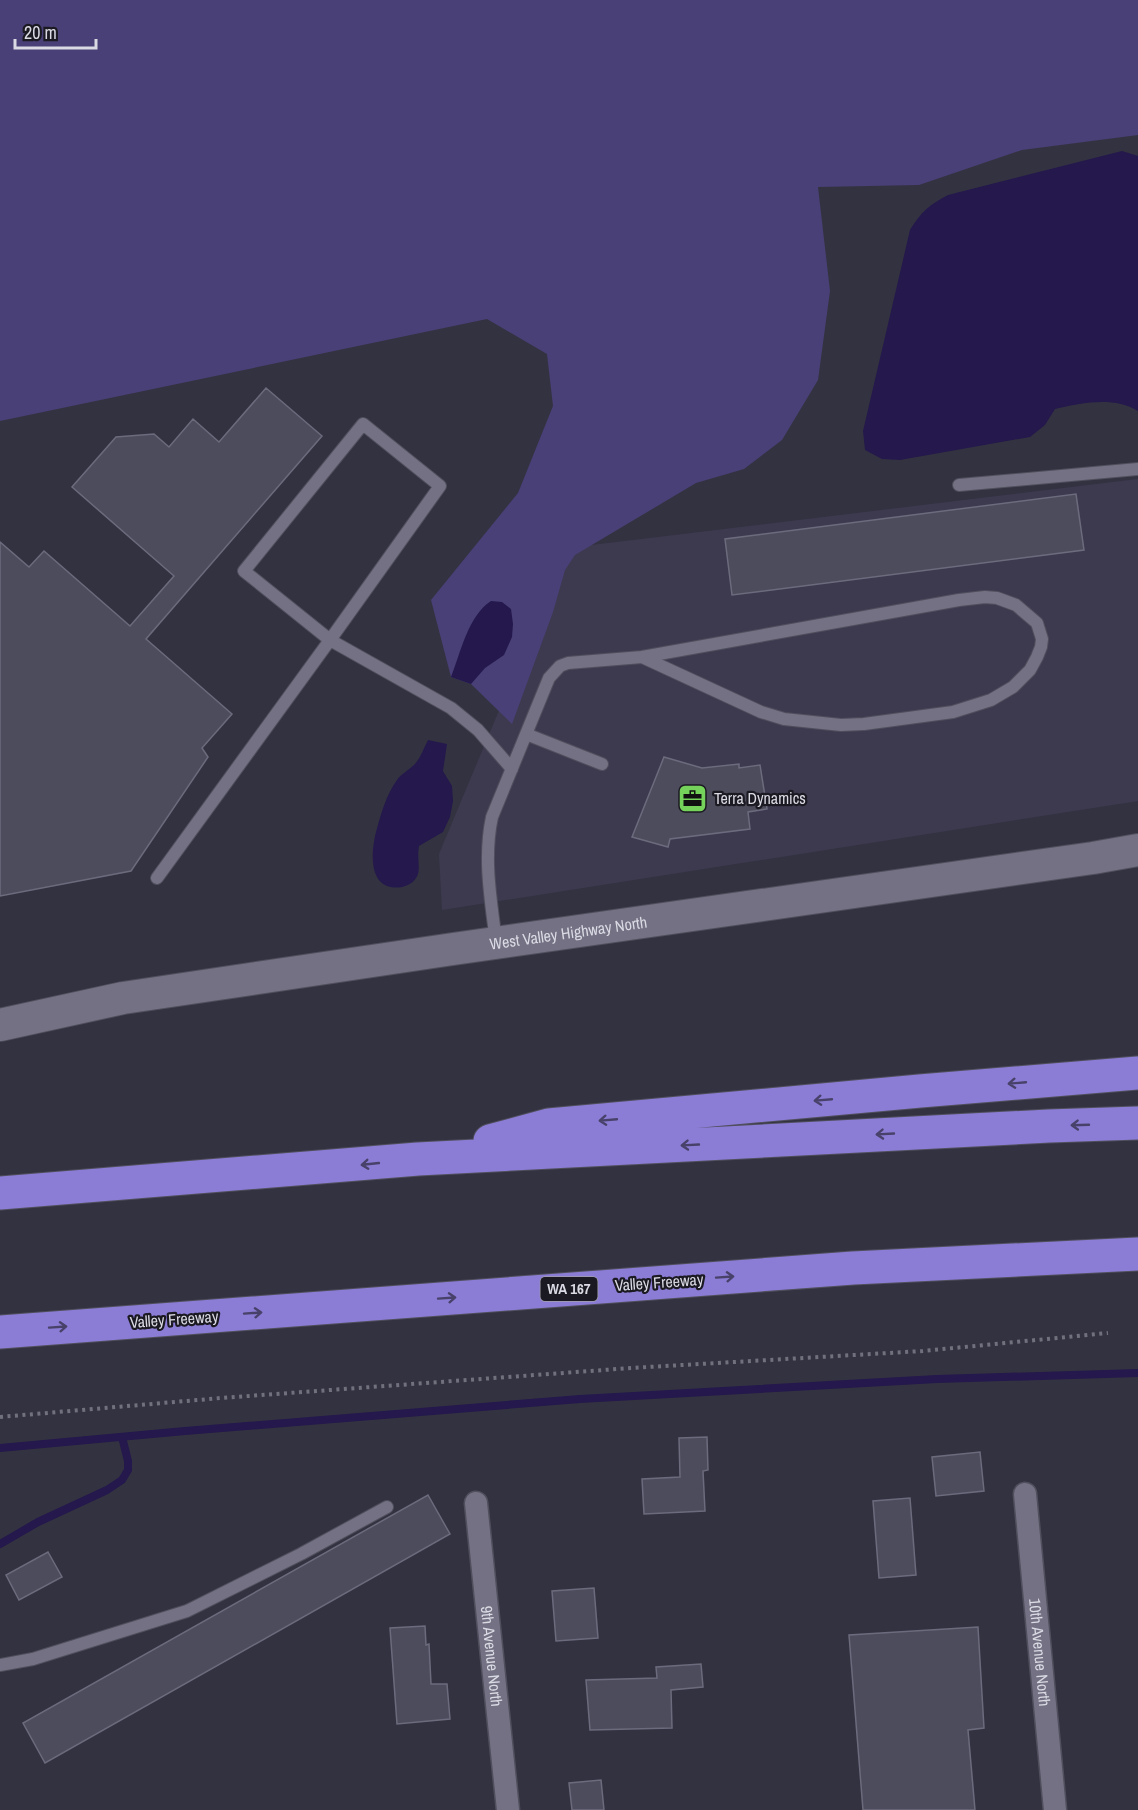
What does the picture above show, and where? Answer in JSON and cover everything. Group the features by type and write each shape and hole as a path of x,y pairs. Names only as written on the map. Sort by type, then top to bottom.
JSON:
{"highway":[{"path":"418,1159 549,1125 1138,1073"},
{"path":"0,1193 418,1159 1037,1126 1138,1123"},
{"name":"Valley Freeway","path":"0,1332 853,1268 1138,1254"}],"main road":[{"name":"West Valley Highway North","path":"0,1024 123,998 1138,850"}],"street":[{"name":"10th Avenue North","path":"1025,1494 1055,1810"},
{"name":"9th Avenue North","path":"476,1503 508,1810"}],"lane":[{"path":"157,878 330,640 440,486 363,424 244,571 330,640 451,708 478,730 512,769"},
{"path":"960,485 1138,469"},
{"path":"496,943 488,876 488,835 492,817 549,678 560,666 579,661 642,657 985,597 997,597 1016,605 1037,623 1042,639 1037,657 1030,670 1013,687 991,700 953,712 864,724 811,723 784,719 761,712 642,657"},
{"path":"526,734 602,764"},
{"path":"0,1665 33,1659 187,1611 301,1554 387,1507"}],"path":[{"path":"0,1416 608,1370 923,1351 1108,1333"}],"shaded area":[{"path":"0,0 1138,0 1138,135 1022,150 919,185 818,187 830,291 818,380 782,440 744,469 696,483 575,555 565,570 553,612 512,724 471,684 451,677 431,600 518,493 553,406 547,354 487,319 0,421"},
{"path":"1122,151 1138,156 1138,411 1129,406 1108,402 1086,403 1055,409 1045,425 1030,437 900,460 882,459 865,450 863,431 910,230 922,214 948,195"},
{"path":"1138,479 1138,801 442,910 439,854 567,548"},
{"path":"491,601 502,602 511,609 512,637 504,655 485,668 471,684 451,677 471,625 476,616"},
{"path":"428,740 447,744 443,771 452,786 453,801 450,817 443,832 419,846 419,871 415,879 399,888 386,886 377,877 373,867 376,832 384,805 393,786 416,763"}],"building":[{"path":"266,388 322,436 146,639 232,714 202,748 208,757 131,871 0,896 0,542 29,567 44,551 130,626 174,576 72,487 116,437 154,434 169,447 193,419 219,442"},
{"path":"1076,494 1084,550 732,595 725,539"},
{"path":"664,757 702,768 739,764 739,768 760,765 767,809 748,812 750,829 670,839 668,847 632,837"},
{"path":"707,1437 708,1470 703,1471 705,1511 644,1514 642,1479 680,1477 679,1438"},
{"path":"980,1452 984,1491 936,1496 932,1457"},
{"path":"428,1495 450,1534 45,1763 23,1723"},
{"path":"910,1498 916,1575 879,1578 873,1501"},
{"path":"48,1552 62,1577 19,1600 6,1575"},
{"path":"594,1588 598,1638 556,1641 552,1591"},
{"path":"425,1626 426,1645 429,1644 431,1684 447,1684 450,1719 397,1724 390,1628"},
{"path":"978,1627 984,1728 968,1730 975,1810 863,1810 849,1635"},
{"path":"701,1664 703,1687 671,1690 672,1728 590,1730 586,1680 657,1678 656,1667"},
{"path":"601,1780 604,1810 572,1810 569,1783"}],"waterway":[{"path":"0,1448 580,1399 937,1379 1138,1373"},
{"path":"0,1544 38,1522 107,1490 122,1480 128,1470 122,1437"}],"place":[{"name":"Terra Dynamics","path":"693,798"}]}
